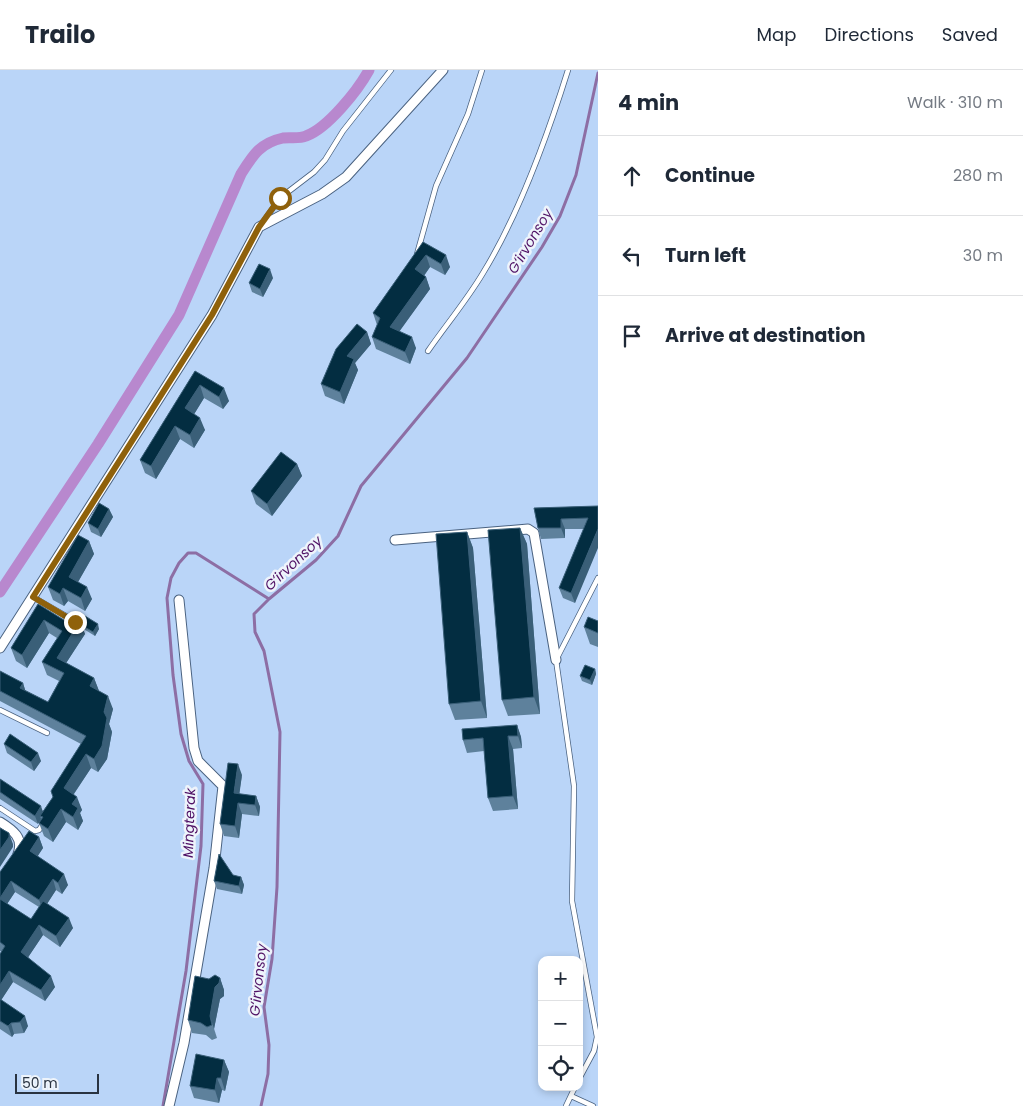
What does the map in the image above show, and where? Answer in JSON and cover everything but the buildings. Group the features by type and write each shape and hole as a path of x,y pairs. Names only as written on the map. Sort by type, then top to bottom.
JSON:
{"street":[{"path":"0,648 212,315 259,227 322,194 346,177 443,70"},
{"path":"395,540 528,529 534,533 556,660"},
{"path":"169,1106 184,1043 214,868 223,786 198,761 194,748 178,600"},
{"path":"0,822 12,829 20,839 21,846 11,863"}],"lane":[{"path":"259,227 280,198 314,172 325,160 343,131 391,70"},
{"path":"416,256 436,186 468,114 482,70"},
{"path":"428,351 482,275 498,248 525,186 568,70"},
{"path":"583,1072 594,1051 597,1037 572,901 574,786 556,660 598,578"},
{"path":"33,597 75,622"},
{"path":"0,710 47,733"},
{"path":"0,808 35,831 39,830 49,816"},
{"path":"566,1106 573,1091"},
{"path":"571,1096 593,1106"}],"waterway":[{"path":"0,592 98,444 179,315 241,174 249,161 268,143 283,138 303,137 315,132 342,108 369,70"},
{"name":"G‘irvonsoy","path":"261,1106 268,1074 269,1045 264,1007 272,959 277,887 280,732 264,651 255,632 254,614 316,560 338,536 361,486 467,358 542,247 560,216 576,175 598,73"},
{"name":"Mingterak","path":"163,1106 186,971 201,846 203,784 189,761 181,734 173,675 167,598 171,578 179,563 188,553 196,553 269,599"}],"route":[{"path":"75,622 33,597 212,315 259,227 280,198"}]}
